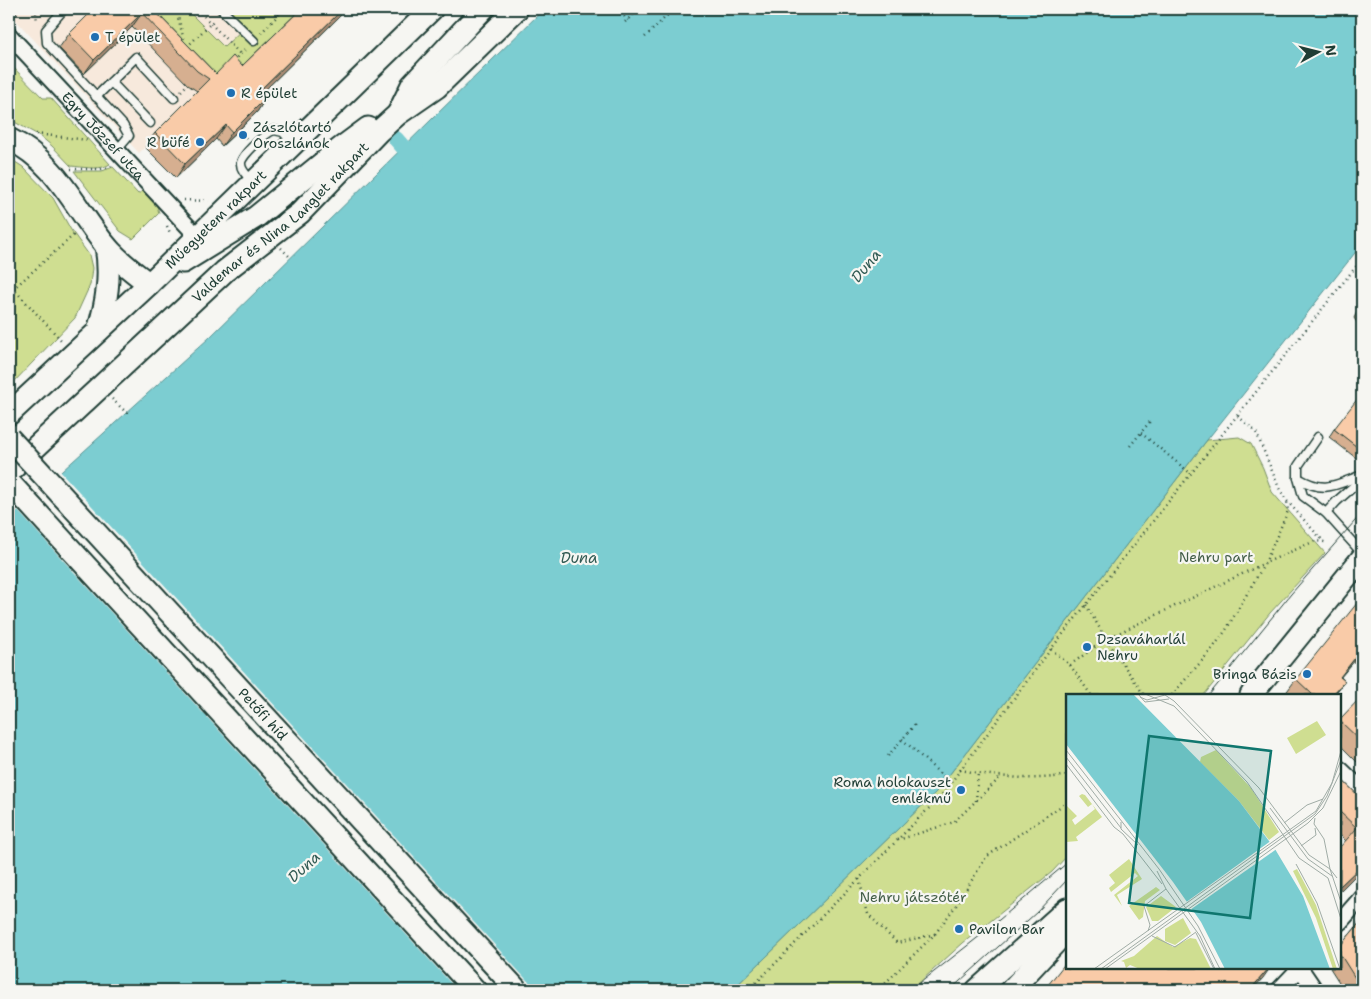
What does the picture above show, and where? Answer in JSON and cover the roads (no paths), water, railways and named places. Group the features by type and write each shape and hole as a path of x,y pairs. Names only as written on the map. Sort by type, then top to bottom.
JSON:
{"main road":[{"name":"Műegyetem rakpart","path":"149,284 432,9"},
{"path":"9,414 149,284 221,237 256,217 364,130 398,114 412,85 483,9"},
{"name":"Valdemar és Nina Langlet rakpart","path":"9,472 225,271 300,213 378,132 398,114 437,86 517,9"},
{"path":"9,140 26,149 49,168 78,204 106,246 149,284"},
{"path":"98,331 108,295 106,246"},
{"name":"Petőfi híd","path":"9,438 517,990"},
{"path":"9,482 475,990"},
{"path":"1256,693 1362,558"},
{"path":"981,987 1066,910"},
{"path":"1009,982 1057,941 1066,928"}],"street":[{"name":"Egry József utca","path":"9,35 197,236"},
{"path":"1341,770 1362,790"},
{"path":"1341,921 1362,897"},
{"path":"1279,990 1299,969"},
{"path":"1301,969 1315,990"}],"lane":[{"path":"9,13 13,9"},
{"path":"64,9 46,30 47,43 123,125 129,136 117,150"},
{"path":"221,9 254,41"},
{"path":"96,97 136,57 174,98"},
{"path":"111,82 150,123"},
{"path":"1318,437 1298,466 1298,478 1303,496 1326,514 1362,553"},
{"path":"1298,478 1310,485 1327,488 1362,477"},
{"path":"1326,514 1336,501 1362,477"},
{"path":"981,987 994,976 1009,982"}],"water":[{"name":"Duna","path":"544,9 1362,9 1362,244 1207,440 936,792 732,990 9,990 9,519 209,338"}],"waterway":[{"path":"396,139 417,163"}],"tram line":[{"path":"9,453 501,990"},
{"path":"1210,694 1291,594 1362,513"},
{"path":"911,990 981,935 1066,864"},
{"path":"950,990 1037,912 1066,881"}],"place":[{"name":"T épület","path":"95,37"},
{"name":"R épület","path":"231,93"},
{"name":"Zászlótartó Oroszlánok","path":"243,135"},
{"name":"R büfé","path":"200,142"},
{"name":"Dzsaváharlál Nehru","path":"1087,647"},
{"name":"Bringa Bázis","path":"1307,674"},
{"name":"Roma holokauszt emlékmű","path":"961,790"},
{"name":"Pavilon Bar","path":"959,929"}],"park label":[{"name":"Nehru part","path":"1216,557"},
{"name":"Nehru játszótér","path":"913,897"}]}
